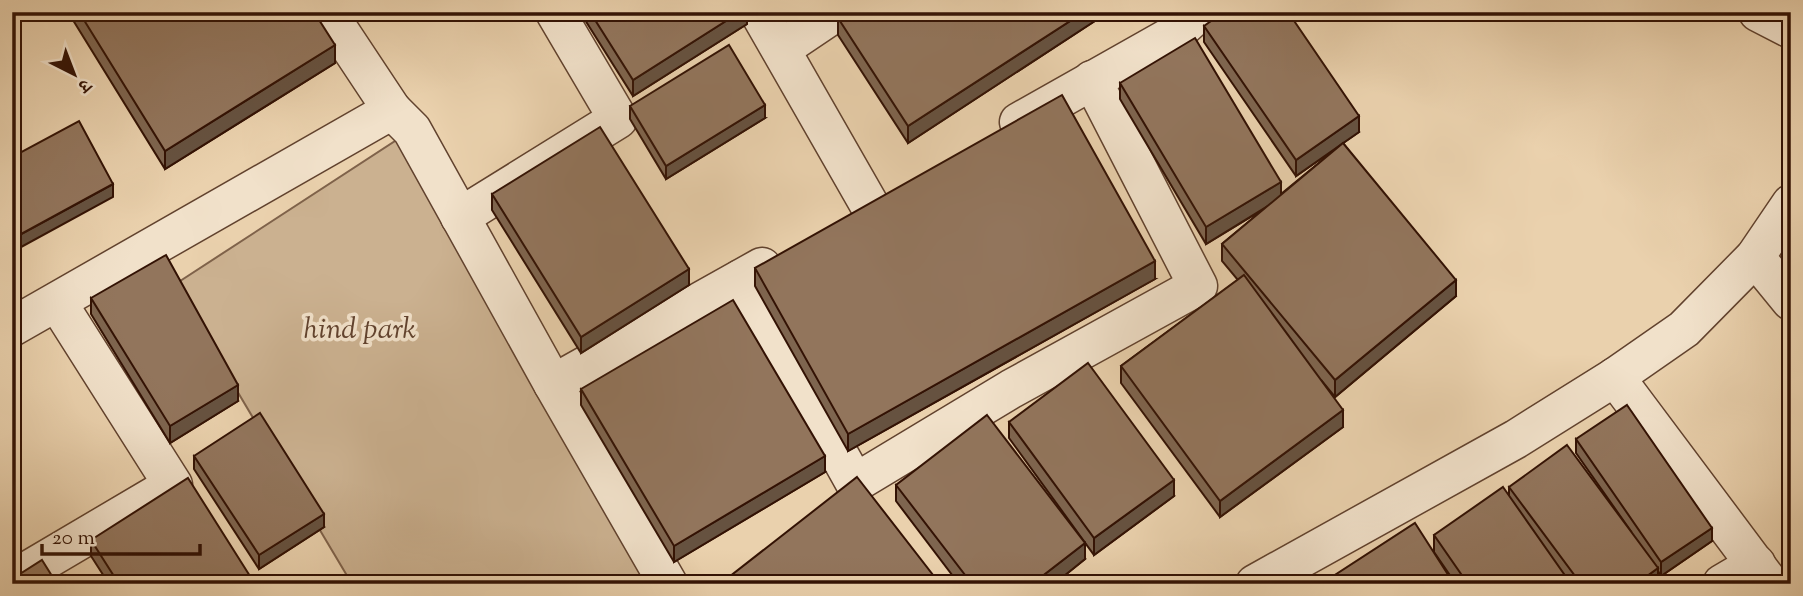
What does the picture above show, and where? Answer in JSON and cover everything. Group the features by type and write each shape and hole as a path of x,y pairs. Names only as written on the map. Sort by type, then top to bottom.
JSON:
{"street":[{"path":"327,12 392,110 412,130 668,584"},
{"path":"460,217 618,119 555,12"},
{"path":"760,12 780,49 882,200 835,226"},
{"path":"780,49 836,12"},
{"path":"987,140 1175,34 1199,12"},
{"path":"1758,12 1791,29"},
{"path":"741,279 855,483 1011,390 1198,286 1092,80"},
{"path":"12,327 392,110"},
{"path":"1255,584 1516,439 1615,377 1684,329 1755,257 1791,204"},
{"path":"553,384 788,253"},
{"path":"1755,257 1791,301"},
{"path":"12,580 173,485 57,302"},
{"path":"1615,377 1763,574 1722,584"}],"green space":[{"name":"hind park","path":"412,130 647,584 352,584 174,285"}],"building":[{"path":"79,12 314,12 335,45 165,151"},
{"path":"590,12 740,12 633,80"},
{"path":"847,12 1084,12 908,126 838,18"},
{"path":"1224,12 1288,12 1359,116 1296,160 1204,26"},
{"path":"1195,38 1281,182 1206,227 1120,83"},
{"path":"729,45 765,105 666,166 630,106"},
{"path":"1062,95 1155,261 848,434 755,268"},
{"path":"79,121 113,184 12,239 12,157"},
{"path":"600,127 689,269 581,337 492,194"},
{"path":"1343,143 1456,280 1335,380 1222,244"},
{"path":"166,255 238,385 170,426 91,298"},
{"path":"1244,275 1343,410 1220,501 1121,366"},
{"path":"733,300 825,456 674,546 581,389"},
{"path":"1088,363 1174,480 1094,538 1009,422"},
{"path":"1627,405 1712,528 1661,562 1576,439"},
{"path":"260,413 324,514 259,555 194,456"},
{"path":"987,415 1085,543 1032,584 972,584 896,485"},
{"path":"1567,445 1658,568 1636,584 1581,584 1509,487"},
{"path":"857,477 940,584 720,584"},
{"path":"188,478 255,584 119,584 91,540"},
{"path":"1503,487 1571,584 1468,584 1434,535"},
{"path":"1415,523 1454,584 1321,584"},
{"path":"42,560 57,584 12,584 12,579"}]}
